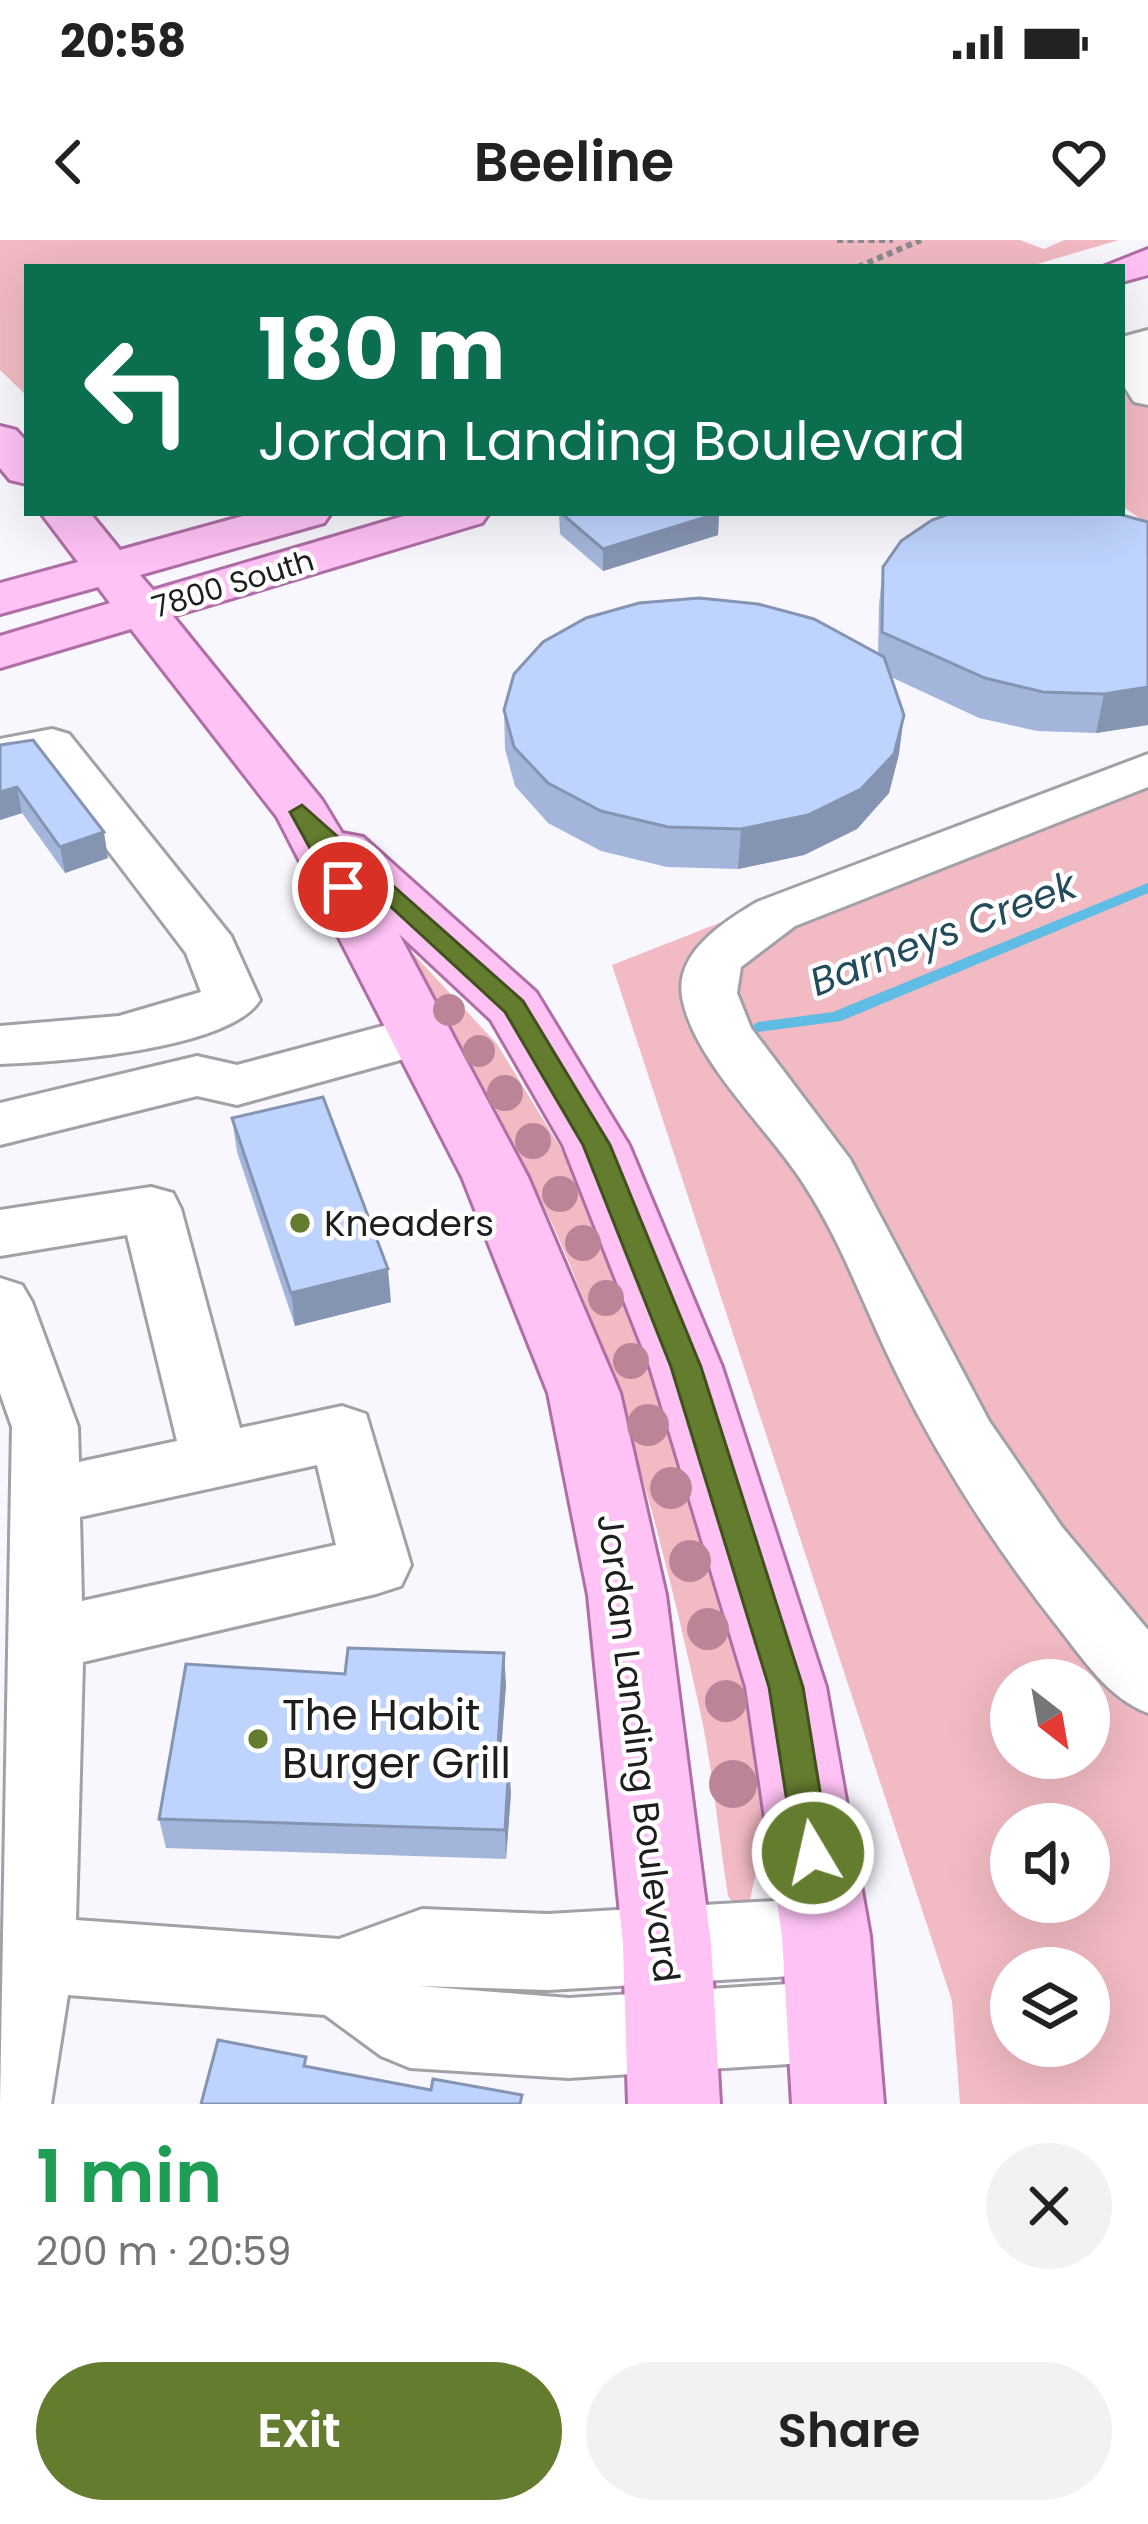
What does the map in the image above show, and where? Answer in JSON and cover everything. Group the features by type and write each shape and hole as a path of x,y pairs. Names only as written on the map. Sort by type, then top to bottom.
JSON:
{"main road":[{"name":"Jordan Landing Boulevard","path":"66,516 302,812 414,1016 495,1177 584,1393 627,1595 672,2026"},
{"name":"7800 South","path":"0,599 297,516"},
{"name":"7800 South","path":"0,652 455,516"},
{"name":"Jordan Landing Boulevard","path":"302,812 514,1007 596,1145 686,1367 786,1687 826,1936 836,2062"}],"street":[{"path":"1125,353 1148,393"},
{"path":"0,754 52,744 212,949 232,1000 183,1023 95,1042 0,1045"},
{"path":"1148,769 776,914 730,943 710,976 710,997 737,1048 804,1136 992,1485 1100,1628 1148,1681"},
{"path":"0,1124 197,1076 237,1085 414,1016"},
{"path":"0,1233 151,1209 215,1460"},
{"path":"0,1302 14,1388 45,1427 30,1530 31,1681 9,2104"},
{"path":"30,1530 215,1460 342,1433 376,1565 31,1681"},
{"path":"672,2026 826,1936"},
{"path":"17,1952 338,1978 410,2028 569,2038 672,2026 836,2062"}],"path":[{"path":"837,240 893,240"},
{"path":"865,264 921,240"}],"shaded area":[{"path":"0,240 1020,240 1044,249 1064,240 1119,240 1037,264 24,264 24,393 0,370"},
{"path":"1148,335 1148,524 1125,508 1125,342"},
{"path":"1148,755 1148,2104 960,2104 952,2001 612,965"},
{"path":"395,945 406,946 497,1044 577,1175 646,1334 697,1499 749,1697 769,1813 748,1909 737,1908 728,1896 704,1729 673,1593 626,1422 588,1312 509,1137"}],"building":[{"path":"564,516 709,516 603,549"},
{"path":"943,516 1125,516 1148,522 1148,687 1104,694 1043,692 985,678 882,632 883,567 901,541"},
{"path":"699,598 758,604 814,619 884,657 904,715 894,754 861,789 808,815 741,829 668,827 601,811 548,783 514,747 504,710 514,674 543,642 586,618 639,603"},
{"path":"33,740 104,832 60,847 17,787 0,792 0,745"},
{"path":"323,1097 388,1269 291,1293 232,1118"},
{"path":"348,1648 504,1653 497,1762 509,1763 505,1830 159,1819 186,1664 345,1674"},
{"path":"218,2040 306,2057 304,2066 431,2090 433,2079 522,2095 520,2104 201,2104"}],"waterway":[{"name":"Barneys Creek","path":"758,1027 836,1017 1148,888"}],"place":[{"name":"Kneaders","path":"300,1223"},
{"name":"The Habit Burger Grill","path":"258,1739"}],"route":[{"path":"343,887 302,812 514,1007 596,1145 686,1367 786,1687 813,1853"}]}
